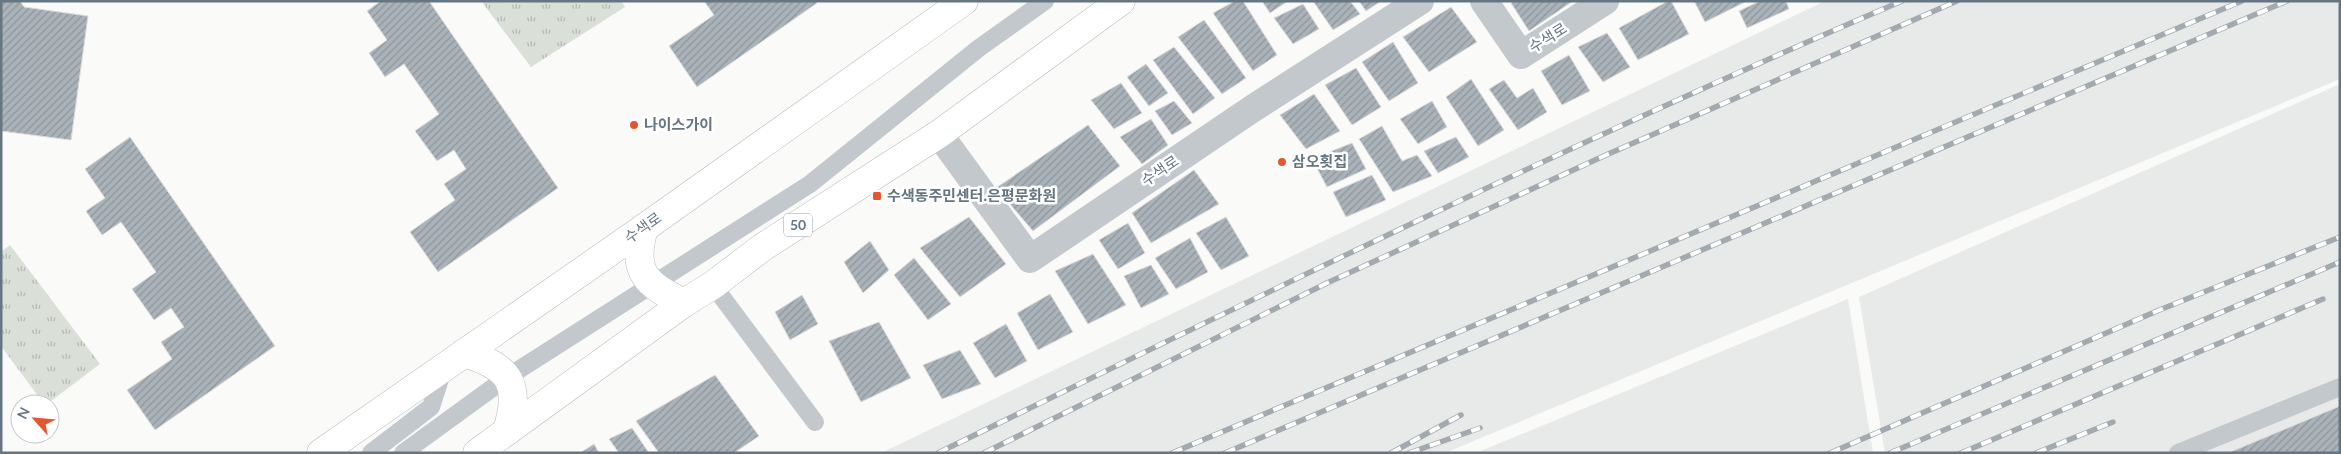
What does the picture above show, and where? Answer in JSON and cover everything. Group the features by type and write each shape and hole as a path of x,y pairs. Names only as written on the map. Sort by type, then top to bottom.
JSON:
{"main road":[{"name":"수색로","path":"321,453 644,228 964,1"},
{"name":"50","path":"477,453 684,303 713,285 762,247 939,134 1121,1"},
{"path":"644,228 639,245 638,258 641,272 652,285 684,303"},
{"path":"454,360 490,362 501,370 513,391 514,408 506,431"}],"street":[{"name":"수색로","path":"939,134 1030,259 1252,109 1420,1"},
{"name":"수색로","path":"1484,1 1521,55 1605,1"}],"lane":[{"path":"404,453 506,378 810,184 979,48 1045,1"},
{"path":"713,285 815,422"},
{"path":"371,453 431,407 454,360"},
{"path":"2178,453 2340,387"}],"shaded area":[{"path":"1825,1 2340,1 2340,79 1445,453 881,453"},
{"path":"2340,84 2340,453 1885,453 1859,297"},
{"path":"1848,299 1873,453 1476,453"}],"green space":[{"path":"481,1 621,1 625,7 531,67"},
{"path":"10,245 100,364 60,394 37,394 1,346 1,252"}],"building":[{"path":"1,1 20,1 24,7 88,16 71,140 1,131"},
{"path":"381,1 429,1 558,188 438,272 410,232 455,200 444,184 466,169 454,150 437,161 415,131 439,114 404,64 385,77 369,53 387,40 367,11"},
{"path":"704,1 816,1 817,3 697,87 669,46 714,15"},
{"path":"1235,1 1243,1 1277,55 1253,71 1213,13"},
{"path":"1262,1 1288,1 1270,13"},
{"path":"1313,1 1350,1 1360,14 1333,30"},
{"path":"1359,1 1381,1 1366,11"},
{"path":"1514,1 1573,1 1529,31 1511,3"},
{"path":"1671,1 1689,34 1638,60 1619,28"},
{"path":"1694,1 1747,1 1705,22"},
{"path":"1760,1 1786,1 1789,9 1747,28 1739,11"},
{"path":"1303,4 1319,29 1293,44 1274,18"},
{"path":"1451,7 1477,42 1429,72 1403,37"},
{"path":"1204,20 1246,78 1222,94 1178,37"},
{"path":"1607,33 1630,67 1603,82 1578,47"},
{"path":"1393,42 1418,83 1389,101 1362,62"},
{"path":"1174,47 1215,98 1193,114 1153,60"},
{"path":"1569,55 1590,91 1562,105 1541,71"},
{"path":"1146,64 1168,93 1149,106 1127,77"},
{"path":"1356,68 1381,107 1352,125 1325,85"},
{"path":"1471,79 1504,130 1478,146 1446,97"},
{"path":"1504,80 1517,98 1533,88 1547,112 1518,130 1489,89"},
{"path":"1121,83 1142,113 1114,129 1091,100"},
{"path":"1314,94 1340,131 1306,149 1280,115"},
{"path":"1174,101 1192,123 1172,135 1155,111"},
{"path":"1432,101 1447,127 1418,144 1400,119"},
{"path":"1151,119 1168,145 1142,164 1120,137"},
{"path":"1088,125 1120,166 1033,231 996,188"},
{"path":"1382,126 1402,161 1417,155 1432,176 1393,192 1359,139"},
{"path":"130,137 275,346 155,430 127,390 172,359 161,342 184,327 171,308 154,320 132,289 156,272 121,222 102,235 86,211 105,198 85,169"},
{"path":"1456,137 1469,157 1438,173 1424,151"},
{"path":"1352,143 1366,169 1327,187 1312,159"},
{"path":"1194,170 1219,204 1151,243 1132,213"},
{"path":"1372,175 1386,200 1346,217 1333,192"},
{"path":"969,217 1006,264 960,297 920,248"},
{"path":"1226,217 1249,256 1221,270 1196,233"},
{"path":"1128,223 1145,253 1118,269 1099,240"},
{"path":"1190,238 1208,272 1176,289 1155,258"},
{"path":"870,241 889,270 863,293 844,262"},
{"path":"1093,254 1126,305 1088,324 1055,271"},
{"path":"914,258 951,304 928,320 894,275"},
{"path":"1151,265 1169,294 1141,308 1124,276"},
{"path":"1050,294 1073,332 1038,350 1017,313"},
{"path":"802,295 818,324 790,340 775,312"},
{"path":"879,322 911,378 861,402 829,341"},
{"path":"1006,324 1027,361 995,378 973,343"},
{"path":"960,350 981,384 942,399 923,365"},
{"path":"715,375 759,436 734,453 659,453 636,421"},
{"path":"2340,406 2340,453 2228,453"},
{"path":"632,428 649,453 619,453 609,439"},
{"path":"594,444 599,453 580,453"}],"railway":[{"path":"938,453 1297,278 1537,164 1902,1"},
{"path":"984,453 1327,283 1606,155 1957,1"},
{"path":"1172,453 2242,1"},
{"path":"1225,453 2287,1"},
{"path":"1830,453 2157,311 2340,237"},
{"path":"1890,453 2340,262"},
{"path":"1961,453 2323,299"},
{"path":"1391,453 1461,415"},
{"path":"2036,453 2113,422"},
{"path":"1409,453 1480,428"}],"place":[{"name":"나이스가이","path":"634,125"},
{"name":"삼오횟집","path":"1282,162"},
{"name":"수색동주민센터.은평문화원","path":"877,196"}]}
